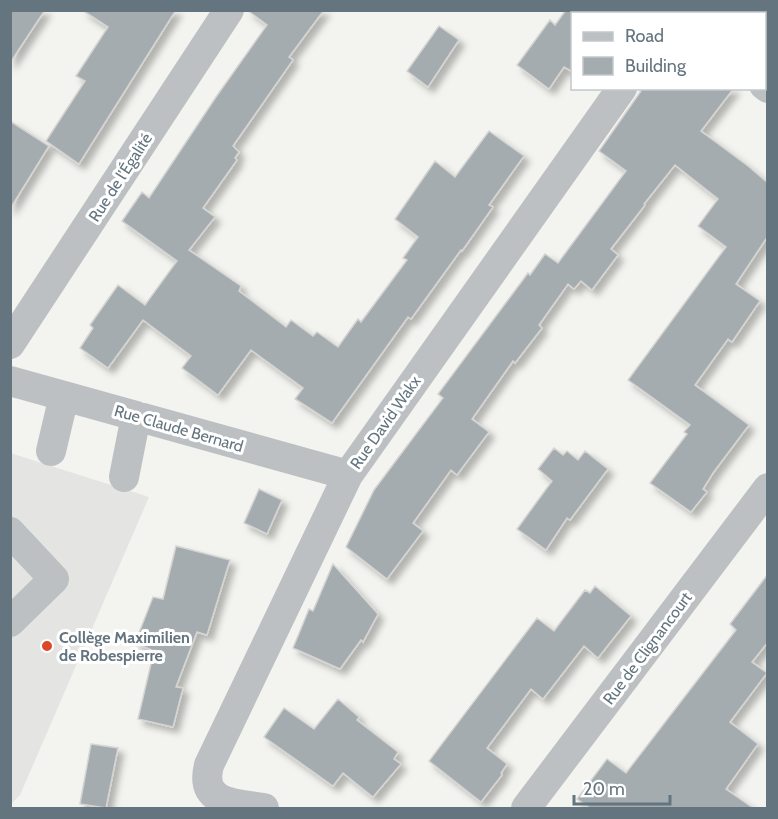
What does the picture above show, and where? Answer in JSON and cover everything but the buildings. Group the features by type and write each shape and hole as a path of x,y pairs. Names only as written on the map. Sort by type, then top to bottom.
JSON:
{"street":[{"name":"Rue de l'Égalité","path":"10,344 229,10"},
{"name":"Rue David Wakx","path":"264,808 227,802 217,797 208,788 206,776 209,765 348,475 621,90"},
{"name":"Rue Claude Bernard","path":"10,381 348,475"},
{"path":"51,451 64,396"},
{"path":"124,477 136,416"},
{"name":"Rue de Clignancourt","path":"526,808 768,488"},
{"path":"10,532 54,579 10,622"}],"shaded area":[{"name":"Collège Maximilien de Robespierre","path":"10,453 149,497 20,795 11,804"}],"place":[{"name":"Collège Maximilien de Robespierre","path":"47,646"}]}
